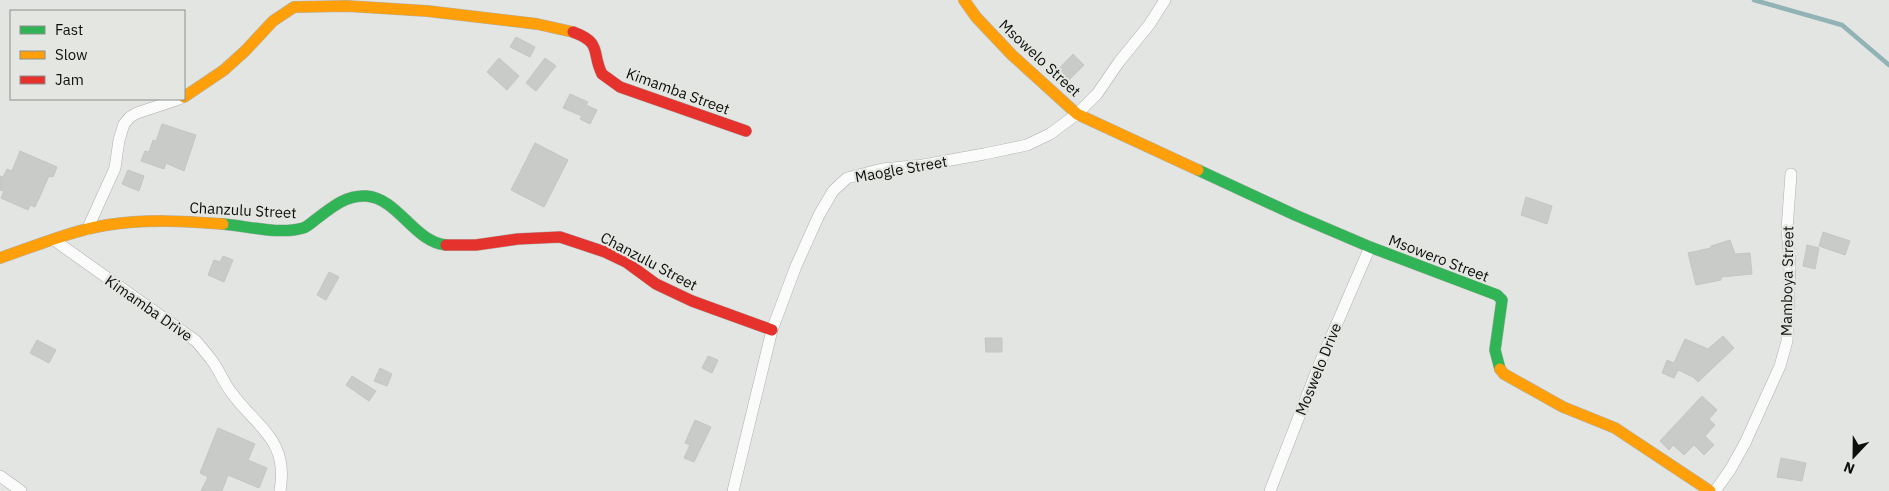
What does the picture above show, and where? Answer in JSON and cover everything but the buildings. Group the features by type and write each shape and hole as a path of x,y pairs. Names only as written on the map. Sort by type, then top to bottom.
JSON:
{"street":[{"name":"Msowelo Street","path":"964,0 976,17 1012,55 1077,114"},
{"name":"Maogle Street","path":"733,491 772,330 818,215 833,191 848,178 882,169 932,163 1027,145 1050,134 1077,114 1097,94 1149,25 1165,0"},
{"name":"Kimamba Street","path":"185,96 215,77 289,9 294,7 323,6 391,6 480,16 572,32 586,38 594,45 601,73 620,87 746,131"},
{"path":"87,230 115,168 119,140 124,124 130,117 176,100"},
{"name":"Msowero Street","path":"1077,114 1215,179 1370,247 1497,295 1502,300 1502,305 1495,354 1497,367 1504,374 1563,407 1615,428 1710,491"},
{"name":"Mamboya Street","path":"1714,491 1730,470 1745,443 1780,366 1787,340 1790,265 1787,228 1790,174"},
{"name":"Chanzulu Street","path":"0,258 87,230 120,223 154,221 288,231 305,228 338,202 357,196 368,196 380,199 392,206 408,223 429,239 443,245 476,245 518,239 560,237 604,252 626,262 656,284 692,301 772,330"},
{"name":"Kimamba Drive","path":"54,240 196,341 213,362 230,391 268,433 279,451 280,491"},
{"name":"Moswelo Drive","path":"1270,491 1319,365 1370,247"},
{"path":"0,476 22,491"}],"waterway":[{"path":"1754,0 1842,25 1889,65"}],"traffic: fast":[{"path":"1198,170 1370,247 1497,295 1502,300 1495,350 1500,369"},
{"path":"223,224 284,231 294,230 306,227 345,200 366,196 388,204 424,236 446,245"}],"traffic: slow":[{"path":"964,0 976,17 1012,55 1077,114 1198,170"},
{"path":"185,96 224,70 273,21 294,7 347,6 427,11 537,24 573,32"},
{"path":"0,258 66,235 107,225 165,221 223,224"},
{"path":"1500,369 1504,374 1563,407 1615,428 1710,491"}],"traffic: jam":[{"path":"573,32 589,40 595,49 602,74 620,87 746,131"},
{"path":"446,245 476,245 518,239 560,237 605,252 626,262 656,284 692,301 772,330"}]}
